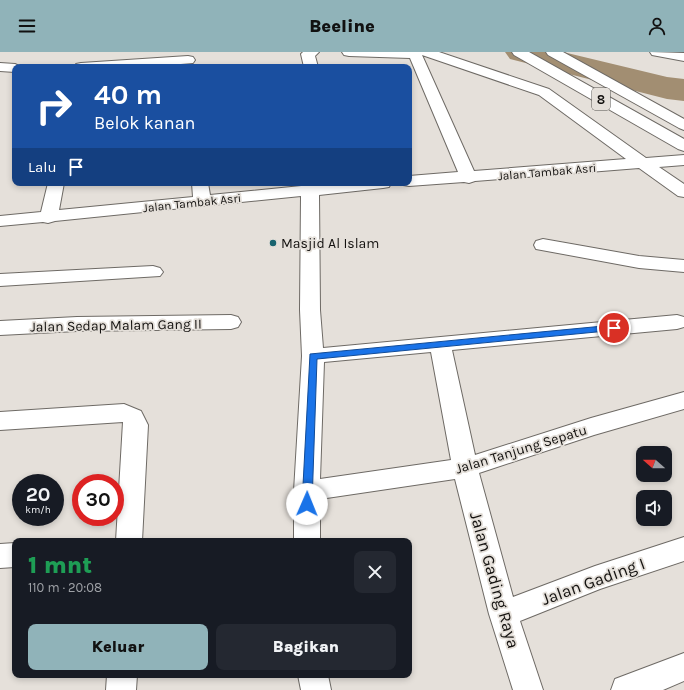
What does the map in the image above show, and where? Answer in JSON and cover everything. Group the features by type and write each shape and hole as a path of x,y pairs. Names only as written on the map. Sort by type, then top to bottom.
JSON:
{"main road":[{"path":"83,64 88,52"},
{"path":"310,64 308,54 312,52"},
{"path":"349,52 419,53 544,92 586,124 646,164 684,192"},
{"name":"8","path":"519,52 684,146"},
{"name":"8","path":"553,52 684,125"},
{"path":"657,52 684,57"},
{"path":"419,53 469,178"},
{"path":"127,64 188,60"},
{"path":"0,67 12,68"},
{"name":"Jalan Tambak Asri","path":"412,181 469,178 684,160"},
{"path":"48,218 55,186"},
{"path":"200,186 202,202"},
{"name":"Jalan Tambak Asri","path":"0,222 202,202 335,186"},
{"path":"307,538 307,491 313,356 310,310 310,190"},
{"path":"543,245 639,262 684,266"},
{"path":"0,280 152,272"},
{"name":"Jalan Sedap Malam Gang II","path":"0,328 77,324 231,322"},
{"path":"313,356 678,322"},
{"name":"Jalan Gading Raya","path":"440,344 465,468 503,614 528,690"},
{"name":"Jalan Tanjung Sepatu","path":"307,491 465,468 591,427 684,400"},
{"path":"0,421 124,414 133,417 136,425 129,538"},
{"name":"Jalan Gading I","path":"503,614 595,578 684,549"},
{"path":"0,556 12,555"},
{"path":"626,690 684,667"},
{"path":"121,690 122,678"},
{"path":"314,678 316,690"}],"waterway":[{"path":"522,52 667,88 684,90"}],"place":[{"name":"Masjid Al Islam","path":"273,243"}],"route":[{"path":"307,504 313,356 614,328"}]}
